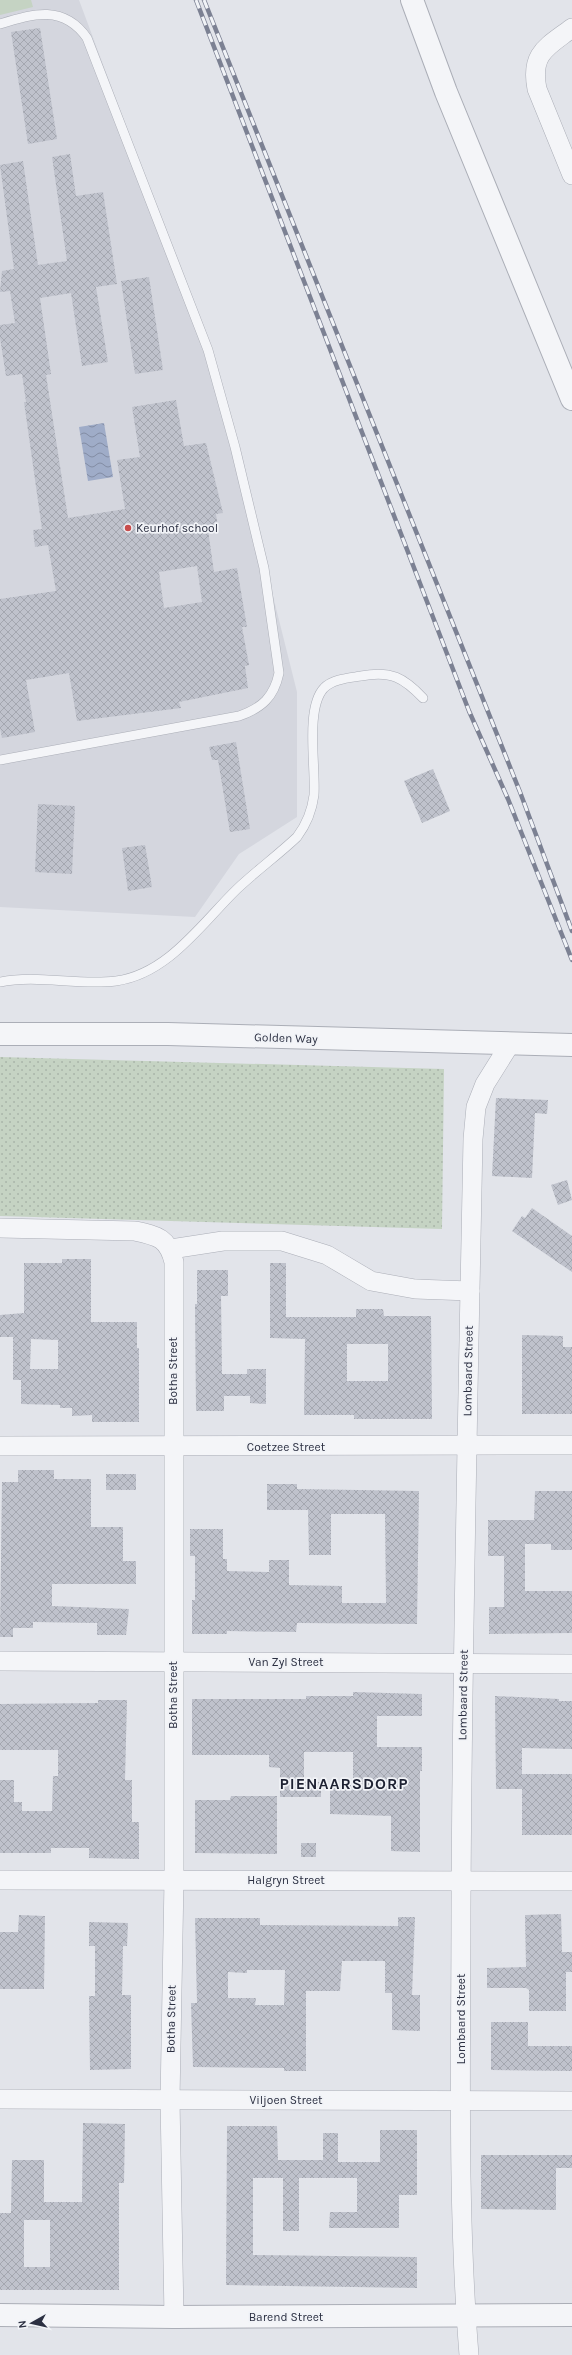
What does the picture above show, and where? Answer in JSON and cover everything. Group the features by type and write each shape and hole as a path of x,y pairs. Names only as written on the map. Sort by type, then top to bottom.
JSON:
{"street":[{"path":"412,0 446,92 572,399"},
{"path":"572,28 540,53 536,63 535,76 537,89 572,175"},
{"name":"Golden Way","path":"0,1034 168,1034 572,1045"},
{"name":"Lombaard Street","path":"469,2355 466,2316 460,2101 463,1663 473,1139 476,1107 485,1084 510,1044"},
{"path":"0,1228 135,1231 153,1235 164,1241 171,1250 223,1241 282,1241 328,1256 372,1281 415,1289 470,1291"},
{"name":"Botha Street","path":"171,1250 174,1262 174,1880 170,2100 174,2317"},
{"name":"Coetzee Street","path":"0,1446 572,1446"},
{"name":"Van Zyl Street","path":"0,1661 572,1664"},
{"name":"Halgryn Street","path":"0,1880 572,1881"},
{"name":"Viljoen Street","path":"0,2099 572,2101"},
{"name":"Barend Street","path":"0,2315 174,2317 572,2315"}],"lane":[{"path":"0,24 39,13 52,15 64,18 74,24 87,38 208,350 235,447 264,568 279,673 276,686 270,697 253,711 239,716 0,760"},
{"path":"0,982 31,978 115,981 138,975 165,960 238,888 297,837 305,827 314,796 314,715 318,698 324,688 332,682 366,675 384,674 400,678 408,682 423,698"}],"shaded area":[{"name":"Keurhof school","path":"0,0 79,0 215,364 297,692 297,817 239,854 195,917 0,907"}],"green space":[{"path":"0,0 31,0 33,7 0,15"},
{"path":"0,1057 444,1069 442,1229 0,1216"}],"water":[{"path":"104,423 113,477 88,481 79,427"}],"building":[{"path":"40,28 57,139 28,144 11,32"},
{"path":"70,154 76,196 103,192 117,284 96,287 108,362 82,366 71,293 40,298 51,374 46,375 68,518 125,509 117,460 140,457 132,407 176,400 184,446 206,443 223,513 216,514 218,528 208,530 214,572 237,568 247,627 242,627 249,665 245,666 248,688 179,702 181,708 77,721 69,673 26,680 35,732 2,738 0,728 0,599 56,591 48,545 35,547 33,530 42,529 24,402 26,402 22,374 6,376 0,338 0,325 15,323 10,291 0,292 2,271 14,269 0,165 23,161 38,265 67,261 52,157","holes":["197,566 202,602 164,608 159,572"]},
{"path":"149,277 163,370 135,374 121,281"},
{"path":"236,742 250,829 230,832 218,760 212,760 209,747"},
{"path":"433,769 450,811 422,823 404,781"},
{"path":"38,804 75,806 72,874 35,872"},
{"path":"145,845 152,887 128,891 122,848"},
{"path":"496,1098 548,1100 547,1114 535,1113 532,1178 492,1176"},
{"path":"567,1180 572,1200 558,1205 551,1185"},
{"path":"532,1208 572,1236 572,1272 512,1231 522,1216 525,1218"},
{"path":"62,1259 91,1259 91,1322 137,1322 137,1348 139,1348 139,1422 92,1422 92,1415 72,1416 72,1408 60,1408 60,1405 21,1404 21,1380 13,1380 13,1337 0,1337 0,1315 24,1313 24,1263 62,1263","holes":["31,1339 58,1340 58,1369 30,1369"]},
{"path":"270,1263 286,1263 286,1317 356,1317 356,1309 383,1309 384,1316 431,1316 432,1419 354,1419 354,1415 304,1415 305,1339 270,1338","holes":["347,1344 388,1344 388,1381 347,1381"]},
{"path":"197,1270 228,1270 228,1296 221,1296 222,1374 247,1374 247,1369 266,1369 266,1404 250,1403 250,1396 224,1396 224,1411 196,1411 195,1304 197,1304"},
{"path":"522,1335 563,1336 563,1347 572,1347 572,1414 522,1414"},
{"path":"18,1470 54,1470 54,1479 91,1479 91,1527 123,1527 123,1561 136,1561 136,1584 52,1584 52,1606 129,1609 126,1635 97,1635 97,1623 33,1622 33,1628 13,1628 13,1637 0,1637 2,1482 18,1482"},
{"path":"106,1474 136,1474 136,1490 106,1490"},
{"path":"267,1484 297,1484 297,1489 419,1491 417,1624 297,1623 296,1632 227,1631 227,1634 192,1634 192,1600 195,1600 195,1556 190,1556 190,1529 223,1529 223,1559 227,1559 227,1571 269,1572 269,1560 289,1560 289,1585 342,1586 342,1603 386,1603 385,1514 331,1514 331,1555 309,1555 308,1510 267,1510"},
{"path":"535,1491 572,1491 572,1550 551,1550 551,1544 525,1544 525,1591 572,1591 572,1633 489,1634 489,1607 504,1607 504,1556 488,1556 488,1520 534,1520"},
{"path":"353,1692 422,1694 422,1716 377,1716 377,1747 422,1747 422,1771 420,1771 420,1852 391,1851 391,1816 330,1814 330,1785 353,1785 353,1752 304,1752 304,1781 321,1782 321,1797 280,1797 280,1768 269,1767 269,1755 192,1755 192,1699 306,1699 306,1696 353,1696"},
{"path":"495,1696 572,1701 572,1749 522,1748 522,1774 572,1774 572,1835 522,1835 522,1789 496,1789"},
{"path":"98,1700 127,1700 125,1780 132,1780 132,1822 139,1822 139,1859 89,1858 89,1848 51,1848 51,1853 0,1853 0,1780 14,1780 14,1802 22,1802 22,1811 52,1811 53,1776 58,1776 58,1750 0,1750 0,1704 98,1703"},
{"path":"231,1796 277,1796 277,1854 195,1853 195,1800 230,1800"},
{"path":"301,1843 316,1843 316,1857 301,1857"},
{"path":"561,1914 562,1952 572,1952 572,1972 566,1972 566,2011 529,2011 529,1990 526,1988 487,1988 487,1968 526,1967 525,1915"},
{"path":"19,1915 45,1916 44,1989 0,1989 0,1932 18,1932"},
{"path":"398,1917 415,1917 412,1995 420,1995 420,2031 392,2030 392,1993 385,1993 385,1961 342,1961 340,1991 306,1991 306,2071 284,2071 284,2068 193,2067 191,2003 197,2003 195,1918 260,1918 260,1925 398,1926","holes":["247,1970 285,1970 284,2005 255,2005 256,1998 228,1998 228,1972 247,1973"]},
{"path":"89,1922 128,1923 127,1946 123,1946 122,1995 131,1995 131,2069 90,2070 89,1996 95,1996 95,1946 89,1946"},
{"path":"491,2022 528,2022 528,2046 572,2046 572,2071 491,2070"},
{"path":"83,2123 125,2124 124,2183 119,2183 119,2290 0,2290 0,2213 11,2213 12,2160 44,2160 44,2202 82,2202","holes":["24,2220 50,2220 50,2267 24,2267"]},
{"path":"227,2126 277,2126 278,2160 323,2160 323,2133 338,2133 338,2162 380,2162 380,2130 417,2130 417,2195 399,2195 399,2228 329,2228 330,2212 357,2212 357,2178 299,2178 299,2231 283,2231 283,2178 253,2178 253,2255 417,2257 417,2288 226,2285"},
{"path":"481,2155 572,2155 572,2168 556,2168 556,2210 481,2209"}],"railway":[{"path":"196,0 469,711 508,799 572,960"},
{"path":"204,0 520,792 572,931"}],"place":[{"name":"Keurhof school","path":"128,528"}],"district":[{"name":"PIENAARSDORP","path":"344,1783"}]}
